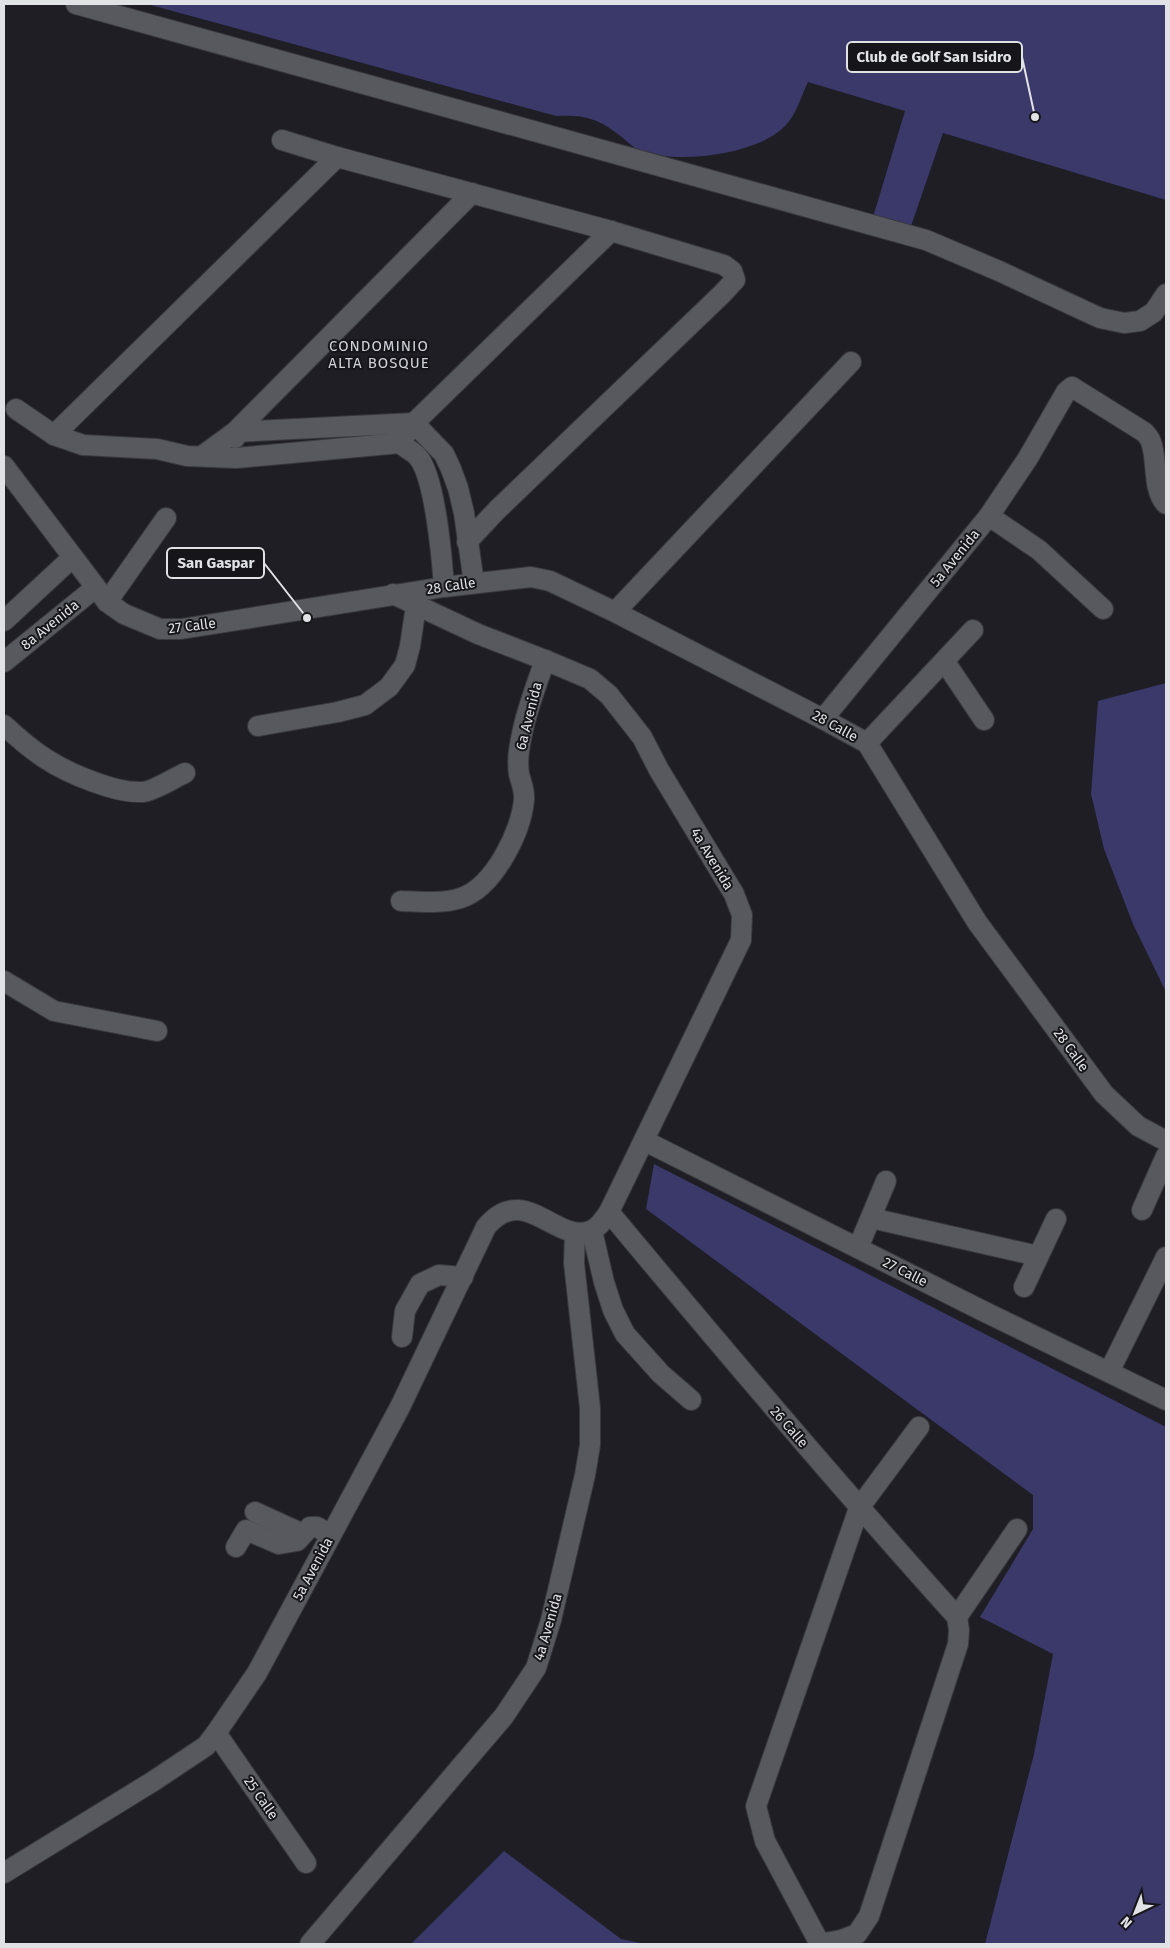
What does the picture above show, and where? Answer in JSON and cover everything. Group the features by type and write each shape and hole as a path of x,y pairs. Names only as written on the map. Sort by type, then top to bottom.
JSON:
{"street":[{"path":"76,4 926,240 1100,318 1124,323 1140,321 1154,312 1166,294"},
{"path":"282,140 337,157 611,231 724,265 732,272 735,280 497,510 467,542"},
{"path":"54,435 337,157"},
{"path":"202,456 234,432 472,192"},
{"path":"400,443 414,423 611,231"},
{"path":"615,612 851,362"},
{"name":"5a Avenida","path":"823,719 989,516 1028,458 1066,392 1072,387 1144,432 1151,442 1160,491 1162,499 1166,504"},
{"path":"16,409 54,435 83,444 157,449 187,456 236,458 400,443 418,457 426,470 439,535 444,587"},
{"path":"234,432 414,423 444,454 458,488 464,513 474,583"},
{"path":"234,432 236,458"},
{"name":"27 Calle","path":"4,466 101,595 124,614 160,630 181,629 393,594"},
{"path":"989,516 1039,550 1103,609"},
{"name":"8a Avenida","path":"4,662 101,595 166,518"},
{"path":"4,621 73,557"},
{"name":"28 Calle","path":"393,594 531,577 550,581 615,612 867,743 977,922 1104,1094 1138,1126 1166,1141"},
{"name":"4a Avenida","path":"310,1944 504,1716 536,1668 551,1620 585,1475 590,1445 590,1408 574,1263 583,1232 600,1224 610,1212 741,940 742,915 734,894 659,770 642,737 609,695 590,679 478,634 393,594"},
{"path":"258,726 338,712 364,705 371,701 389,687 405,665 416,606"},
{"path":"867,743 973,630"},
{"name":"6a Avenida","path":"401,901 432,902 462,898 487,882 506,853 518,828 525,798 519,772 519,751 524,727 545,660"},
{"path":"945,662 984,720"},
{"path":"4,725 30,749 50,763 71,774 106,787 125,792 145,792 184,773"},
{"path":"4,981 54,1011 157,1031"},
{"name":"27 Calle","path":"645,1141 1166,1400"},
{"path":"1142,1210 1166,1156"},
{"path":"858,1248 886,1181"},
{"name":"5a Avenida","path":"4,1873 152,1782 206,1746 216,1733 257,1673 400,1407 484,1230 498,1215 519,1210 583,1232"},
{"name":"26 Calle","path":"610,1212 743,1373 859,1508 957,1617"},
{"path":"870,1218 1038,1256"},
{"path":"1024,1287 1056,1219"},
{"path":"583,1232 604,1282 613,1310 625,1334 661,1374 691,1400"},
{"path":"1109,1372 1166,1257"},
{"path":"402,1337 405,1311 420,1284 439,1276 463,1277"},
{"path":"919,1427 859,1508 756,1806 765,1841 820,1944 841,1940 857,1934 869,1916 958,1644 959,1630 957,1617 1017,1529"},
{"path":"303,1534 258,1506 241,1539 279,1544 297,1541 310,1527 318,1527 331,1535"},
{"name":"25 Calle","path":"216,1733 306,1863"}],"shaded area":[{"path":"147,4 1166,4 1166,200 943,133 910,229 873,217 905,111 808,82 793,116 785,126 772,136 736,151 693,157 672,157 637,149 597,121 575,116 556,116"},
{"path":"1166,683 1166,992 1133,924 1104,849 1091,794 1098,701"},
{"path":"654,1164 1166,1427 1166,1944 985,1944 1034,1754 1053,1654 980,1617 1033,1529 1033,1495 646,1209"},
{"path":"504,1851 621,1939 645,1944 411,1944"}],"place":[{"name":"Club de Golf San Isidro","path":"1035,117"},
{"name":"San Gaspar","path":"307,618"}],"district":[{"name":"CONDOMINIO ALTA BOSQUE","path":"379,354"}]}
